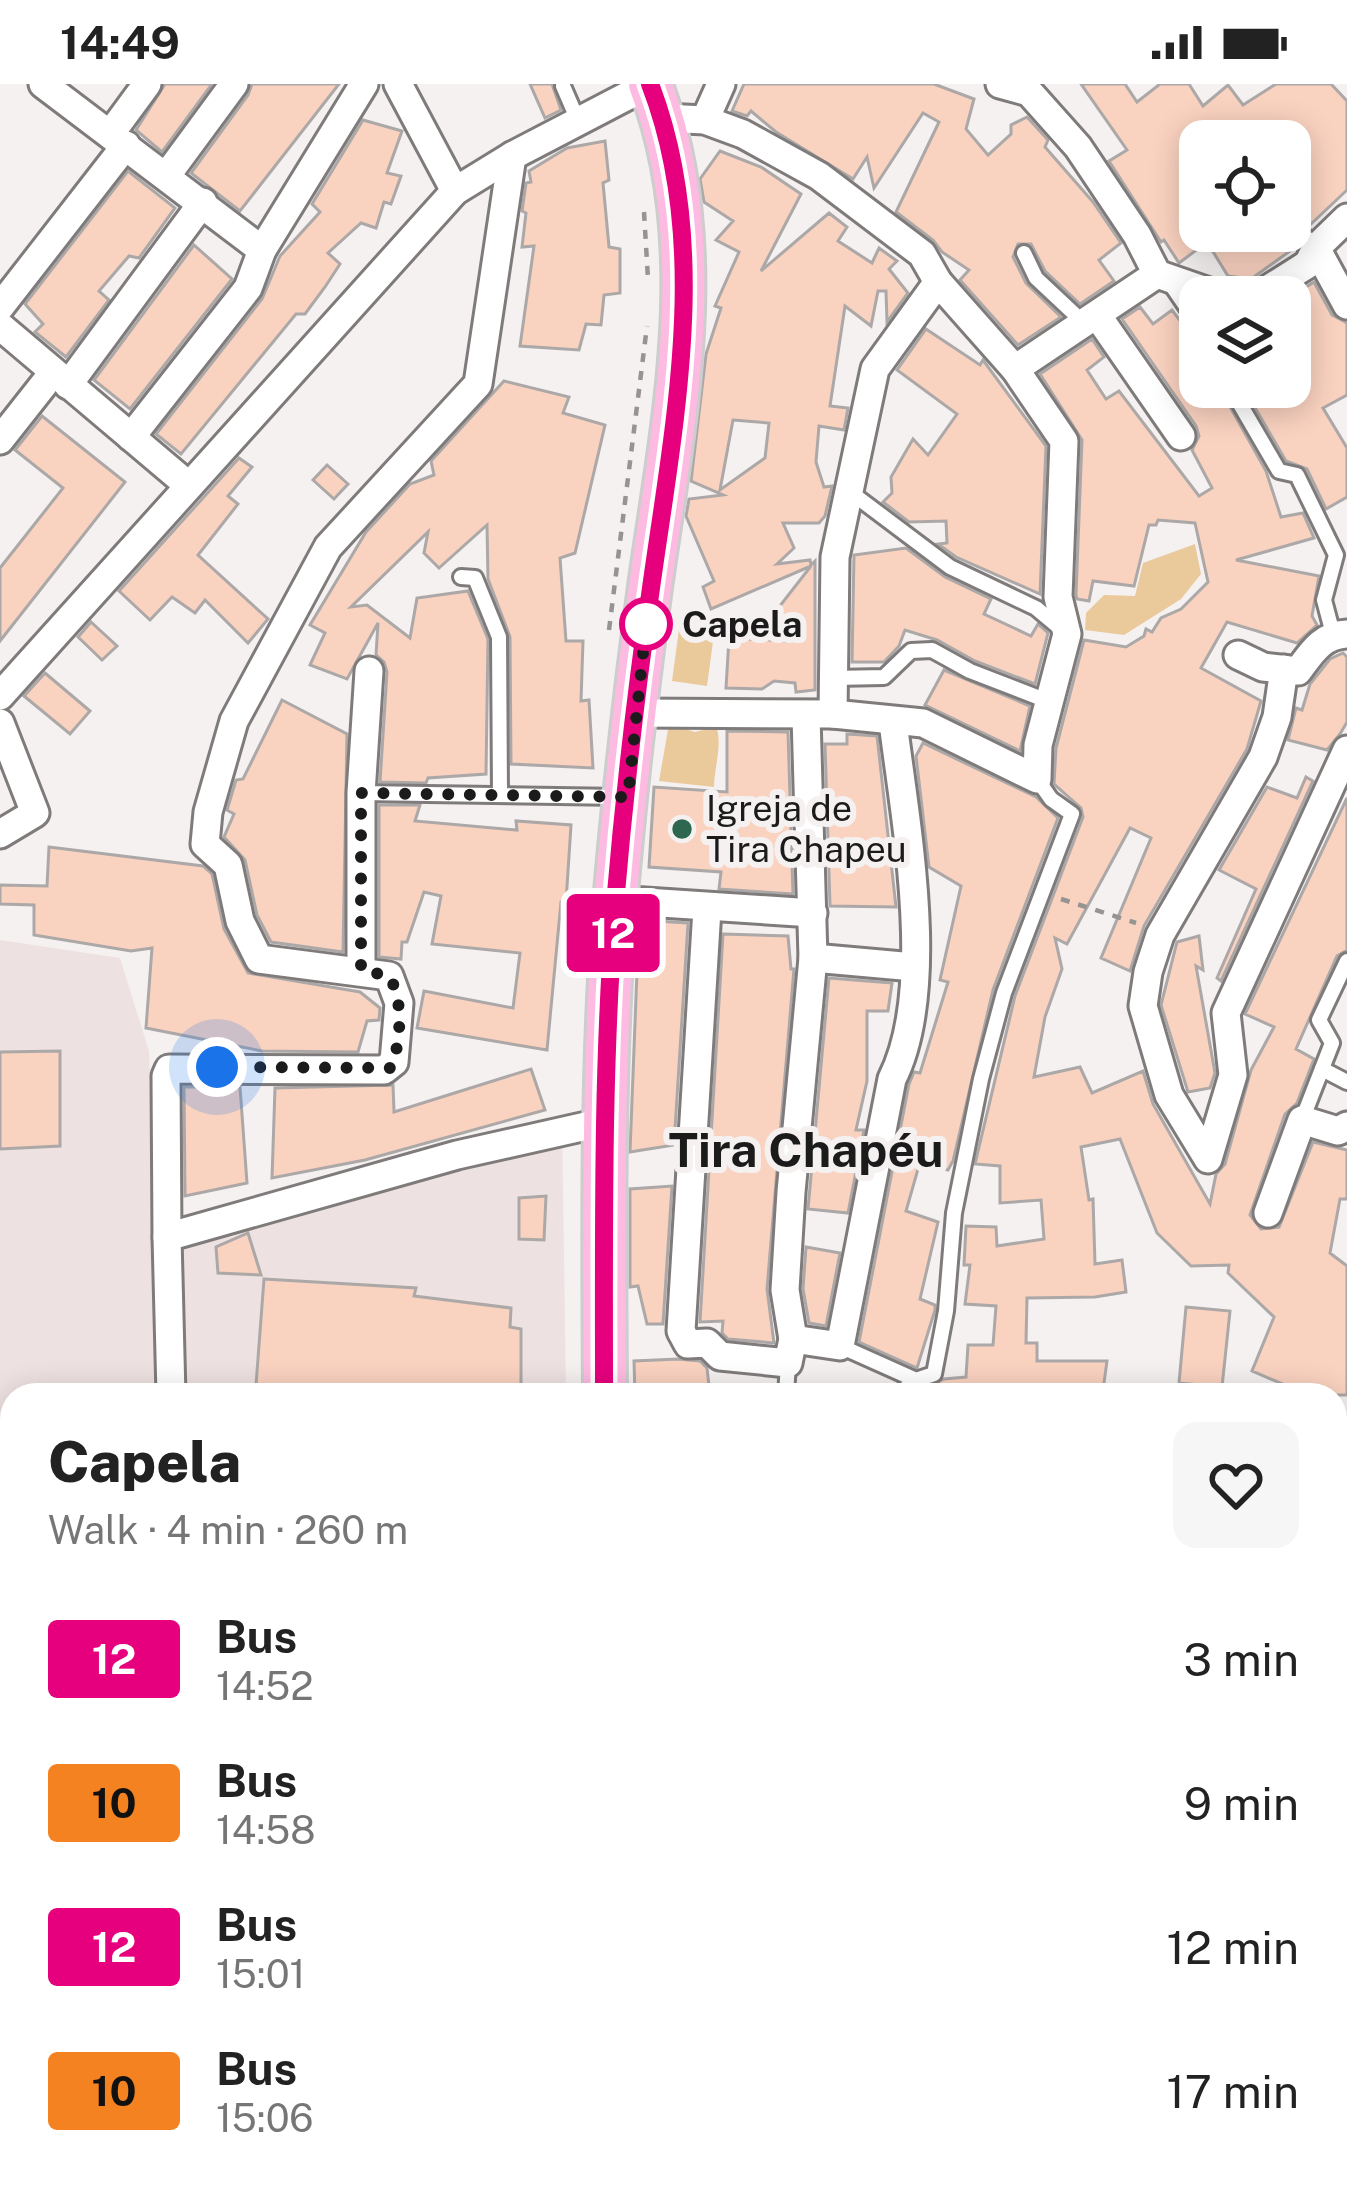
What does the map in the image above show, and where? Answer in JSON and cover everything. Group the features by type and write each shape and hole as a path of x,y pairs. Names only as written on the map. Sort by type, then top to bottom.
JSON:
{"main road":[{"path":"604,1383 604,1122 615,900 680,351 684,266 672,107"}],"street":[{"path":"43,84 262,250"},
{"path":"0,308 118,139 147,84"},
{"path":"167,175 234,84"},
{"path":"131,437 248,288 262,250 364,84"},
{"path":"398,84 455,191"},
{"path":"0,696 455,191 580,123 672,107 722,84"},
{"path":"1000,84 1028,92 1078,147 1161,275 1179,281"},
{"path":"634,713 819,715 923,723 1037,778 1038,745 1067,634 1058,597 1064,441 1016,369 938,283 922,254 820,176 742,134 672,107"},
{"path":"170,1383 169,1069 391,1068 399,1003 389,976 259,958 240,921 228,866 205,844 208,812 234,721 328,547 478,384 512,156"},
{"path":"0,440 60,380 203,202"},
{"path":"1288,276 1308,264 1316,248 1347,218"},
{"path":"1316,248 1347,305"},
{"path":"1016,369 1161,275"},
{"path":"790,1351 785,1291 814,958 819,715 834,678 835,557 875,369 938,283"},
{"path":"1090,318 1181,436"},
{"path":"0,326 188,485"},
{"path":"1238,655 1263,667 1298,671 1319,644 1340,634"},
{"path":"1284,669 1277,717 1263,757 1160,935 1143,1006 1169,1095 1208,1159 1233,1075 1226,1013 1347,751"},
{"path":"361,970 361,793 369,670"},
{"path":"707,909 681,1331 688,1344 706,1343 719,1356 840,1346 892,1079 906,1052 914,967 915,926 893,722"},
{"path":"0,723 35,813 0,834"},
{"path":"615,900 813,913"},
{"path":"814,958 914,967"},
{"path":"1268,1213 1302,1120 1338,1131 1347,1126"},
{"path":"167,1237 457,1155 604,1122"}],"lane":[{"path":"563,86 580,123"},
{"path":"1311,243 1316,248"},
{"path":"1024,253 1036,278 1090,318"},
{"path":"1161,275 1179,299"},
{"path":"1242,408 1279,472 1298,475 1336,555 1324,600 1340,634"},
{"path":"849,490 950,567 1036,608 1067,634"},
{"path":"461,578 475,578 499,637 500,794"},
{"path":"834,678 884,677 911,651 932,650 970,671 1049,702"},
{"path":"912,1383 934,1374 946,1311 954,1213 973,1113 1004,993 1072,814 1051,799 1037,778"},
{"path":"361,793 628,797"},
{"path":"1302,1120 1331,1043 1319,1020 1347,962"},
{"path":"1322,1069 1347,1082"},
{"path":"840,1346 916,1380"},
{"path":"787,1383 790,1351"}],"path":[{"path":"644,211 649,295"},
{"path":"609,633 647,314"},
{"path":"1044,895 1101,910 1160,935"}],"shaded area":[{"path":"1195,544 1201,574 1181,599 1124,635 1085,630 1086,613 1104,595 1135,596 1143,563"},
{"path":"679,629 714,634 707,686 672,681"},
{"path":"669,724 695,732 716,727 714,787 659,781"},
{"path":"0,940 120,958 149,1051 156,1224 562,1120 566,1383 0,1383"}],"building":[{"path":"165,84 212,84 162,152 136,130"},
{"path":"252,84 339,84 240,211 191,173"},
{"path":"530,84 552,84 561,110 545,118"},
{"path":"744,84 934,84 974,99 966,129 988,155 1011,134 1011,125 1027,117 1121,243 1099,260 1114,281 1080,304 1045,271 1031,244 1018,244 1013,257 1026,283 1061,317 1018,345 960,280 969,270 896,212 939,122 923,113 874,188 867,157 853,179 776,132 751,111 747,116 732,111"},
{"path":"1081,84 1125,84 1137,102 1160,84 1189,84 1203,106 1228,85 1243,105 1276,84 1331,84 1347,101 1347,190 1311,224 1311,120 1179,120 1179,252 1194,252 1179,263 1109,161 1127,150"},
{"path":"363,120 402,131 387,173 401,176 391,204 384,202 376,228 361,223 328,253 340,264 325,287 305,314 296,314 181,454 156,434 262,299 280,256 320,212 312,204"},
{"path":"605,141 609,247 620,249 620,293 604,295 601,325 586,324 579,350 520,346 534,246 522,247 529,171 567,148"},
{"path":"720,151 761,167 801,194 761,271 829,213 847,227 838,241 872,263 879,248 897,261 889,269 908,293 887,322 886,291 878,291 871,326 845,306 830,406 848,408 844,430 819,426 816,462 824,487 832,486 825,516 819,523 783,523 794,548 777,564 810,560 811,565 815,561 815,690 796,692 795,683 774,681 762,689 726,688 729,638 790,641 772,616 811,566 711,609 703,587 714,581 686,516 689,499 723,495 691,481 706,354 721,308 715,306 739,252 716,240 733,221 704,202 700,179","holes":["733,420 769,423 765,458 720,490"]},
{"path":"128,171 175,208 139,258 129,256 99,291 109,300 66,357 35,332 43,324 25,304"},
{"path":"194,245 232,279 130,409 94,380"},
{"path":"1213,252 1289,252 1255,276 1228,276"},
{"path":"1311,284 1332,315 1347,323 1347,395 1323,408 1347,448 1347,497 1326,509 1307,469 1286,461 1255,408 1311,408"},
{"path":"1140,307 1153,324 1172,310 1179,319 1179,401 1122,319"},
{"path":"926,329 980,365 983,360 1046,446 1040,594 956,557 938,544 947,543 946,521 909,522 883,502 892,493 891,477 913,439 928,455 957,414 897,370"},
{"path":"1092,339 1104,357 1087,370 1106,399 1119,391 1199,496 1212,488 1192,450 1199,436 1184,408 1231,408 1266,471 1281,517 1303,513 1314,538 1236,560 1319,576 1312,616 1317,625 1297,643 1227,622 1201,668 1261,701 1247,749 1144,926 1130,971 1101,958 1151,838 1130,828 1067,944 1055,938 1062,969 1045,1017 1034,1077 1080,1067 1092,1093 1143,1071 1153,1104 1210,1204 1251,1070 1274,1027 1245,1014 1347,798 1347,950 1337,956 1296,1049 1314,1059 1297,1103 1285,1114 1250,1215 1261,1229 1279,1227 1313,1142 1347,1150 1347,1199 1340,1199 1330,1253 1347,1266 1347,1383 1280,1383 1252,1371 1274,1317 1228,1273 1229,1265 1191,1266 1157,1233 1120,1139 1081,1147 1089,1200 1093,1199 1095,1264 1122,1260 1126,1292 1027,1298 1026,1343 1037,1343 1037,1361 1107,1361 1104,1383 936,1383 966,1377 968,1345 993,1345 996,1306 965,1304 970,1265 964,1265 966,1226 996,1227 997,1246 1044,1239 1041,1200 1000,1203 1000,1166 975,1164 1015,996 1083,817 1081,808 1054,784 1056,748 1084,640 1126,647 1144,636 1146,629 1152,632 1161,618 1181,609 1208,582 1195,523 1158,520 1149,525 1134,586 1093,581 1089,601 1077,599 1082,440 1040,374"},
{"path":"504,381 569,397 563,413 605,425 575,553 560,558 566,641 583,641 581,701 589,700 593,768 511,764 510,637 488,579 487,525 439,568 424,553 428,532 351,607 367,605 410,638 417,598 468,591 488,639 486,774 428,778 426,783 380,782 387,672 376,655 378,623 347,679 310,665 325,633 310,625 366,532 410,484 434,475 431,461"},
{"path":"42,416 125,482 0,641 0,568 63,488 15,450"},
{"path":"239,458 252,467 228,496 238,504 198,555 268,619 248,643 205,600 195,613 172,597 150,620 119,591"},
{"path":"327,465 348,484 334,499 313,480"},
{"path":"906,548 945,577 991,599 984,614 1031,636 1038,624 1048,633 1035,684 905,630 899,646 884,662 852,662 854,555"},
{"path":"91,622 117,646 102,660 78,637"},
{"path":"1343,653 1347,657 1347,722 1340,734 1327,750 1288,740 1296,708 1302,710 1310,684 1330,659"},
{"path":"944,670 1030,706 1020,751 925,705"},
{"path":"45,673 90,711 70,734 24,696"},
{"path":"282,700 347,734 343,952 271,942 257,915 245,860 224,837 234,814 227,810 236,780 243,779"},
{"path":"727,731 788,732 793,894 719,889 721,872 649,867 654,787 727,792"},
{"path":"847,734 877,736 896,907 830,906 825,744 847,744"},
{"path":"923,743 1036,797 1058,818 993,990 953,1161 948,1170 920,1162 906,1211 938,1222 920,1299 935,1305 935,1310 917,1368 859,1342 909,1084 914,1072 920,1073 948,982 940,980 961,886 929,867 916,756"},
{"path":"1306,777 1313,781 1221,981 1217,978 1256,889 1219,870 1267,787 1297,798"},
{"path":"379,805 420,805 415,821 517,830 516,821 571,825 547,1050 417,1028 424,991 513,1008 520,953 432,944 441,896 424,892 407,942 402,942 401,959 379,957"},
{"path":"49,847 203,866 212,874 224,929 248,973 360,992 380,1008 379,1020 367,1021 358,1052 262,1051 146,1028 152,948 131,951 34,935 34,905 0,904 0,885 47,886"},
{"path":"639,920 688,923 674,1145 630,1152"},
{"path":"723,934 788,936 794,969 767,1289 774,1343 728,1339 722,1333 723,1321 700,1322"},
{"path":"1199,936 1203,970 1196,966 1215,1073 1210,1088 1188,1092 1161,1005 1177,942"},
{"path":"829,978 892,983 888,1011 867,1011 867,1081 856,1130 864,1130 848,1213 808,1209"},
{"path":"60,1051 60,1146 0,1149 0,1052"},
{"path":"531,1069 545,1110 365,1160 272,1178 275,1088 393,1085 394,1112"},
{"path":"184,1087 240,1087 247,1183 185,1196"},
{"path":"672,1186 663,1324 647,1324 638,1286 630,1287 630,1189"},
{"path":"546,1196 544,1240 519,1239 519,1198"},
{"path":"248,1233 261,1275 218,1273 216,1247"},
{"path":"806,1247 840,1253 826,1326 809,1323 803,1289"},
{"path":"264,1279 416,1288 414,1296 511,1308 510,1327 521,1329 521,1383 256,1383"},
{"path":"1186,1307 1230,1311 1222,1383 1179,1383"},
{"path":"634,1361 700,1361 707,1368 709,1383 635,1383"}],"bus line":[{"name":"12","path":"604,1383 604,1122 615,900 634,713 672,432 684,266 676,182 663,118 650,84"}],"place":[{"name":"Capela","path":"646,624"},
{"name":"Igreja de Tira Chapeu","path":"682,829"}],"district":[{"name":"Tira Chapéu","path":"806,1150"}],"route":[{"path":"217,1067 391,1068 399,1003 396,987 389,976 361,970 361,793 628,797 646,624"}]}
